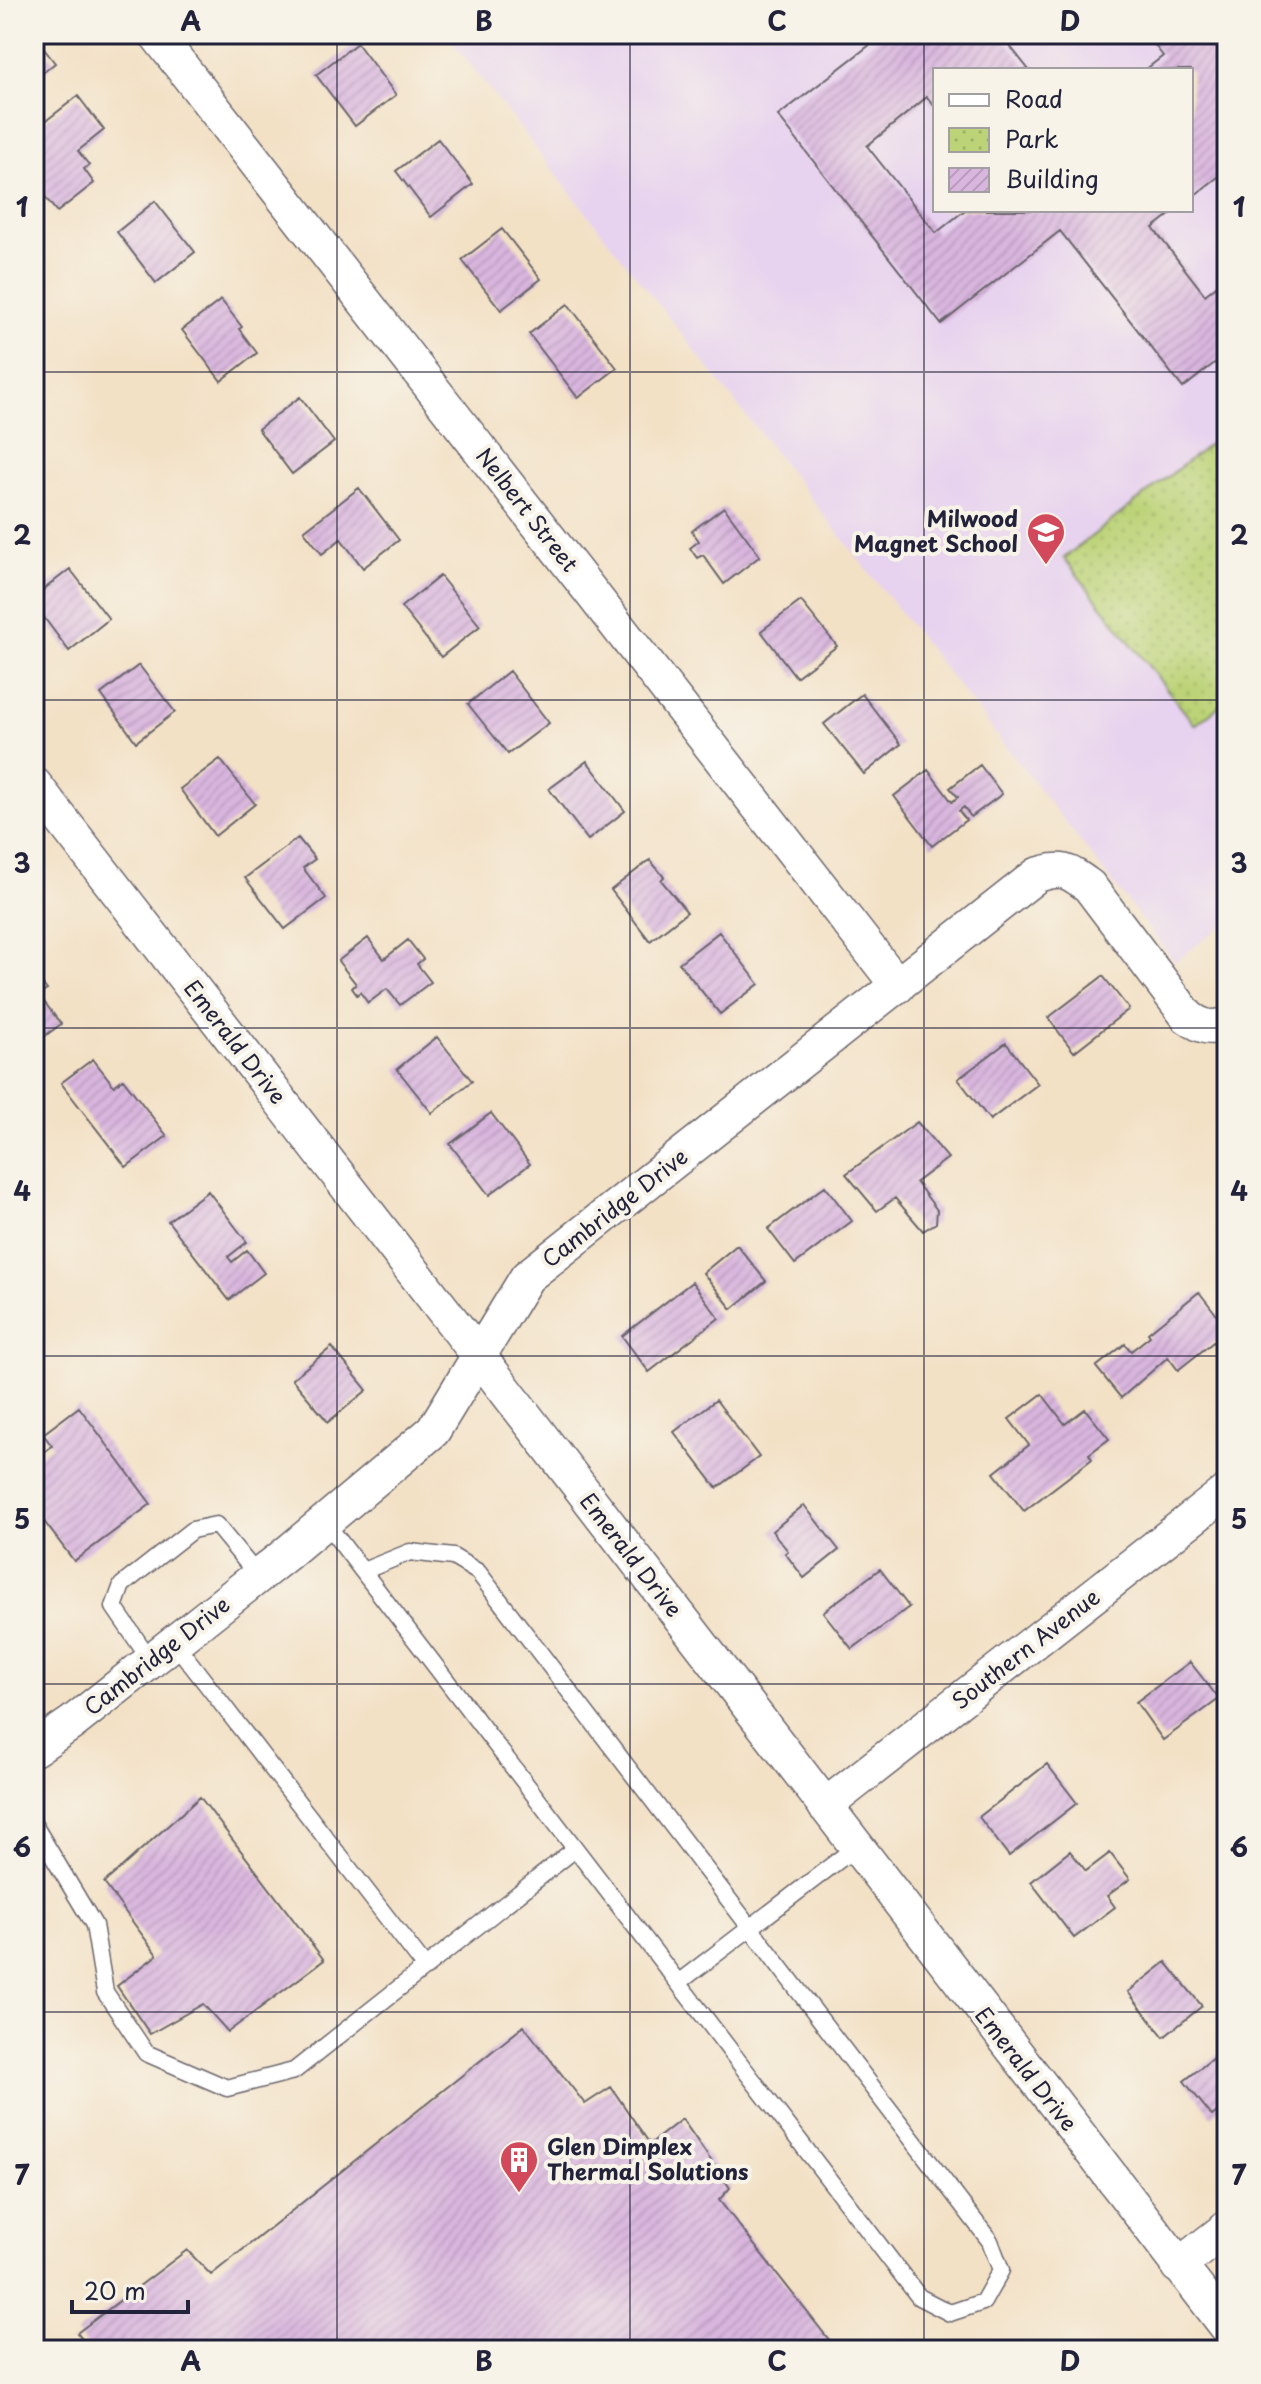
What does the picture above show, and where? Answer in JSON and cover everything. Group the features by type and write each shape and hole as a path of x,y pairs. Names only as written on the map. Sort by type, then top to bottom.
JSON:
{"street":[{"name":"Nelbert Street","path":"156,34 898,986"},
{"name":"Emerald Drive","path":"34,784 1227,2327"},
{"name":"Cambridge Drive","path":"34,1749 72,1723 258,1576 433,1431 527,1277 1037,875 1056,869 1068,871 1089,886 1188,1017 1212,1029 1227,1025"},
{"name":"Southern Avenue","path":"825,1806 1227,1491"},
{"path":"1178,2266 1227,2228"}],"lane":[{"path":"325,1522 919,2297 950,2313 983,2302 1001,2270 990,2241 478,1572 453,1557 410,1552 363,1571"},
{"path":"258,1576 216,1525 192,1530 122,1585 114,1607 162,1651 426,1968"},
{"path":"34,1825 94,1925 105,1992 146,2053 227,2088 294,2071 575,1849"},
{"path":"678,1983 856,1847"}],"shaded area":[{"name":"Milwood Magnet School","path":"446,34 1227,34 1227,922 1175,962"}],"green space":[{"path":"1215,440 1227,456 1227,700 1195,725 1064,558"}],"building":[{"path":"884,34 1005,34 1002,36 1027,68 933,68 933,104 927,97 867,146 936,233 962,212 1173,212 1153,228 1205,295 1227,277 1227,353 1183,388 1060,231 941,324 778,116"},
{"path":"1146,34 1227,34 1227,170 1193,196 1193,68 1148,68 1163,56"},
{"path":"34,36 55,63 34,80"},
{"path":"357,43 396,95 355,126 316,75"},
{"path":"78,96 104,130 78,151 89,165 84,169 94,183 57,212 45,197 39,202 34,195 34,130"},
{"path":"438,139 473,184 431,217 396,171"},
{"path":"155,201 195,252 156,283 117,232"},
{"path":"502,229 541,279 501,310 462,260"},
{"path":"221,300 257,353 221,381 182,330"},
{"path":"568,304 617,368 578,398 529,334"},
{"path":"300,397 334,442 292,474 258,429"},
{"path":"359,488 399,540 363,568 341,539 322,554 304,531"},
{"path":"724,507 760,556 724,584 703,555 697,558 690,548 699,541 692,531"},
{"path":"70,569 109,619 69,651 34,604 34,597"},
{"path":"440,576 480,626 441,657 401,607"},
{"path":"801,601 837,646 796,677 761,631"},
{"path":"139,665 175,712 136,742 101,694"},
{"path":"509,671 549,723 508,754 468,704"},
{"path":"862,694 901,744 864,774 824,724"},
{"path":"220,759 255,804 215,836 180,789"},
{"path":"587,761 625,811 588,840 549,789"},
{"path":"980,765 1002,794 971,817 964,807 959,811 966,820 932,846 894,796 928,770 952,802 958,797 950,788"},
{"path":"298,838 315,859 303,868 326,898 285,929 245,878"},
{"path":"650,860 664,877 661,880 687,912 650,941 611,890"},
{"path":"719,932 759,984 720,1014 679,963"},
{"path":"368,938 384,959 408,940 423,959 417,964 431,982 400,1005 387,989 368,1003 360,992 357,995 352,988 356,984 338,961"},
{"path":"34,973 47,990 39,995 61,1024 34,1044"},
{"path":"1103,976 1129,1009 1074,1052 1048,1018"},
{"path":"437,1037 472,1081 432,1113 397,1069"},
{"path":"1006,1043 1038,1084 990,1120 958,1079"},
{"path":"93,1059 114,1086 123,1079 167,1136 126,1167 61,1083"},
{"path":"491,1113 530,1164 489,1195 450,1144"},
{"path":"917,1122 948,1158 916,1182 937,1210 936,1223 923,1231 895,1198 877,1211 846,1174"},
{"path":"825,1186 852,1221 795,1264 768,1229"},
{"path":"208,1191 247,1242 228,1257 232,1262 247,1250 264,1273 229,1300 168,1221"},
{"path":"737,1245 766,1281 732,1309 703,1273"},
{"path":"692,1282 719,1318 649,1372 622,1336"},
{"path":"1199,1292 1227,1331 1178,1370 1168,1357 1121,1398 1096,1367 1125,1344 1131,1351 1150,1336 1148,1333"},
{"path":"332,1347 367,1390 328,1422 292,1379"},
{"path":"1042,1394 1065,1424 1085,1409 1109,1439 1089,1454 1092,1459 1024,1511 994,1473 1029,1445 1009,1419"},
{"path":"716,1400 759,1457 717,1488 674,1432"},
{"path":"79,1407 151,1504 74,1561 34,1508 34,1460 52,1446 43,1434"},
{"path":"804,1505 839,1550 804,1578 772,1531"},
{"path":"880,1569 909,1607 852,1649 823,1612"},
{"path":"1190,1662 1219,1699 1163,1740 1136,1702"},
{"path":"1047,1764 1077,1803 1009,1856 979,1817"},
{"path":"200,1797 324,1960 228,2032 203,2004 150,2034 117,1986 157,1955 104,1883"},
{"path":"1070,1851 1086,1871 1110,1853 1130,1879 1107,1896 1115,1907 1074,1938 1031,1882"},
{"path":"1166,1962 1202,2006 1164,2037 1128,1992"},
{"name":"Glen Dimplex Thermal Solutions","path":"524,2026 585,2104 611,2087 650,2144 682,2119 730,2188 719,2200 837,2350 91,2350 77,2333 187,2250 211,2275"},
{"path":"1227,2047 1227,2104 1212,2116 1184,2081"}],"place":[{"name":"Milwood Magnet School","path":"1046,566"},
{"name":"Glen Dimplex Thermal Solutions","path":"519,2194"}]}
